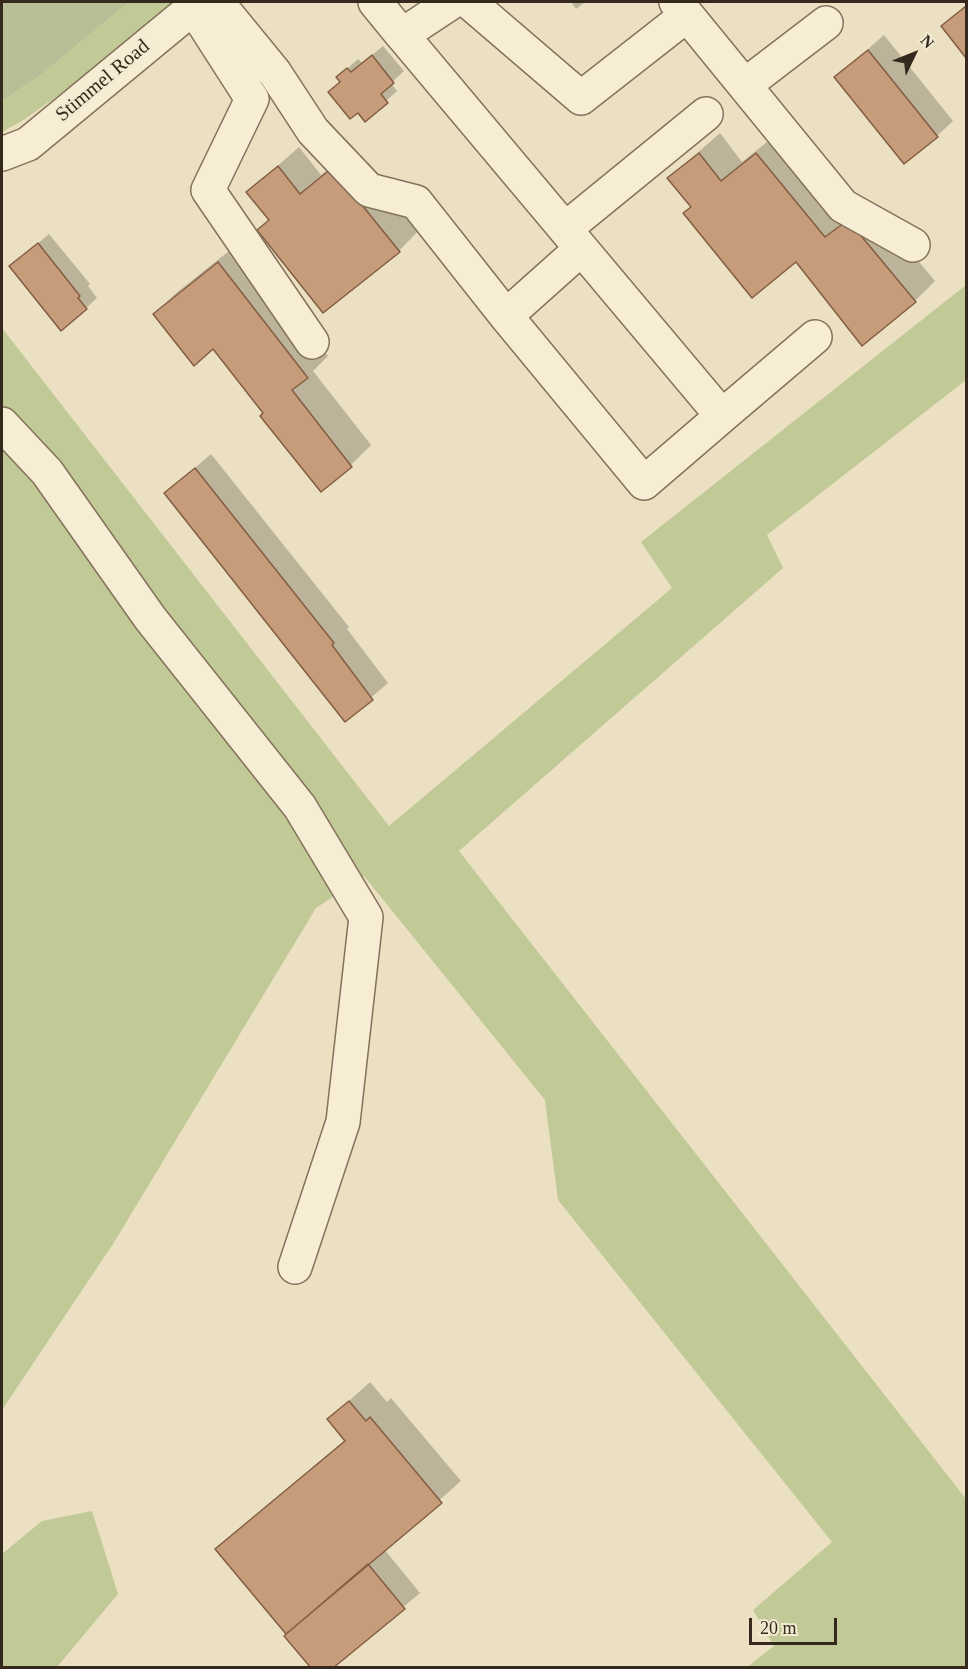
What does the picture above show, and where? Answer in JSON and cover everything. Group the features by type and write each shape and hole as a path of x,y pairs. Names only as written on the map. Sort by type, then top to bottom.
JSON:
{"street":[{"path":"375,2 722,416"},
{"path":"402,35 452,2"},
{"path":"469,2 581,98 682,8 843,206 913,245"},
{"path":"203,3 275,73 313,131 369,189 416,202 506,316 644,483 815,337"},
{"path":"203,3 252,99 208,190 312,342"},
{"name":"Stimmel Road","path":"2,154 28,144 203,3"},
{"path":"745,85 826,23"},
{"path":"506,316 573,239 706,114"},
{"path":"2,424 47,472 150,618 300,807 366,917 343,1122 295,1267"}],"green space":[{"path":"2,2 129,2 42,74 2,101"},
{"path":"129,2 173,2 80,80 25,119 2,132 2,101 42,74"},
{"path":"966,285 966,380 767,535 783,568 459,851 966,1499 966,1667 747,1667 774,1646 753,1610 832,1542 558,1200 545,1100 364,876 316,908 113,1244 2,1410 2,328 389,826 672,588 641,542"},
{"path":"92,1511 118,1594 57,1667 2,1667 2,1554 42,1521"}],"building":[{"path":"966,6 966,58 941,26"},
{"path":"868,50 938,137 904,164 834,77"},
{"path":"372,55 394,83 381,94 388,103 365,122 358,113 350,119 328,92 340,82 336,77 347,68 351,72"},
{"path":"699,153 721,181 756,153 825,237 848,220 916,302 862,346 796,262 752,298 683,213 691,207 667,178"},
{"path":"278,166 300,194 332,168 400,252 323,313 257,230 269,220 246,192"},
{"path":"38,243 80,296 78,298 87,309 61,331 9,266"},
{"path":"218,262 308,378 292,390 352,467 321,492 260,416 263,413 213,349 194,366 153,314"},
{"path":"195,468 334,643 332,645 373,700 345,722 164,493"},
{"path":"349,1401 366,1421 370,1417 442,1503 286,1634 215,1549 345,1441 327,1419"},
{"path":"368,1564 405,1609 333,1668 311,1668 284,1636"}]}
